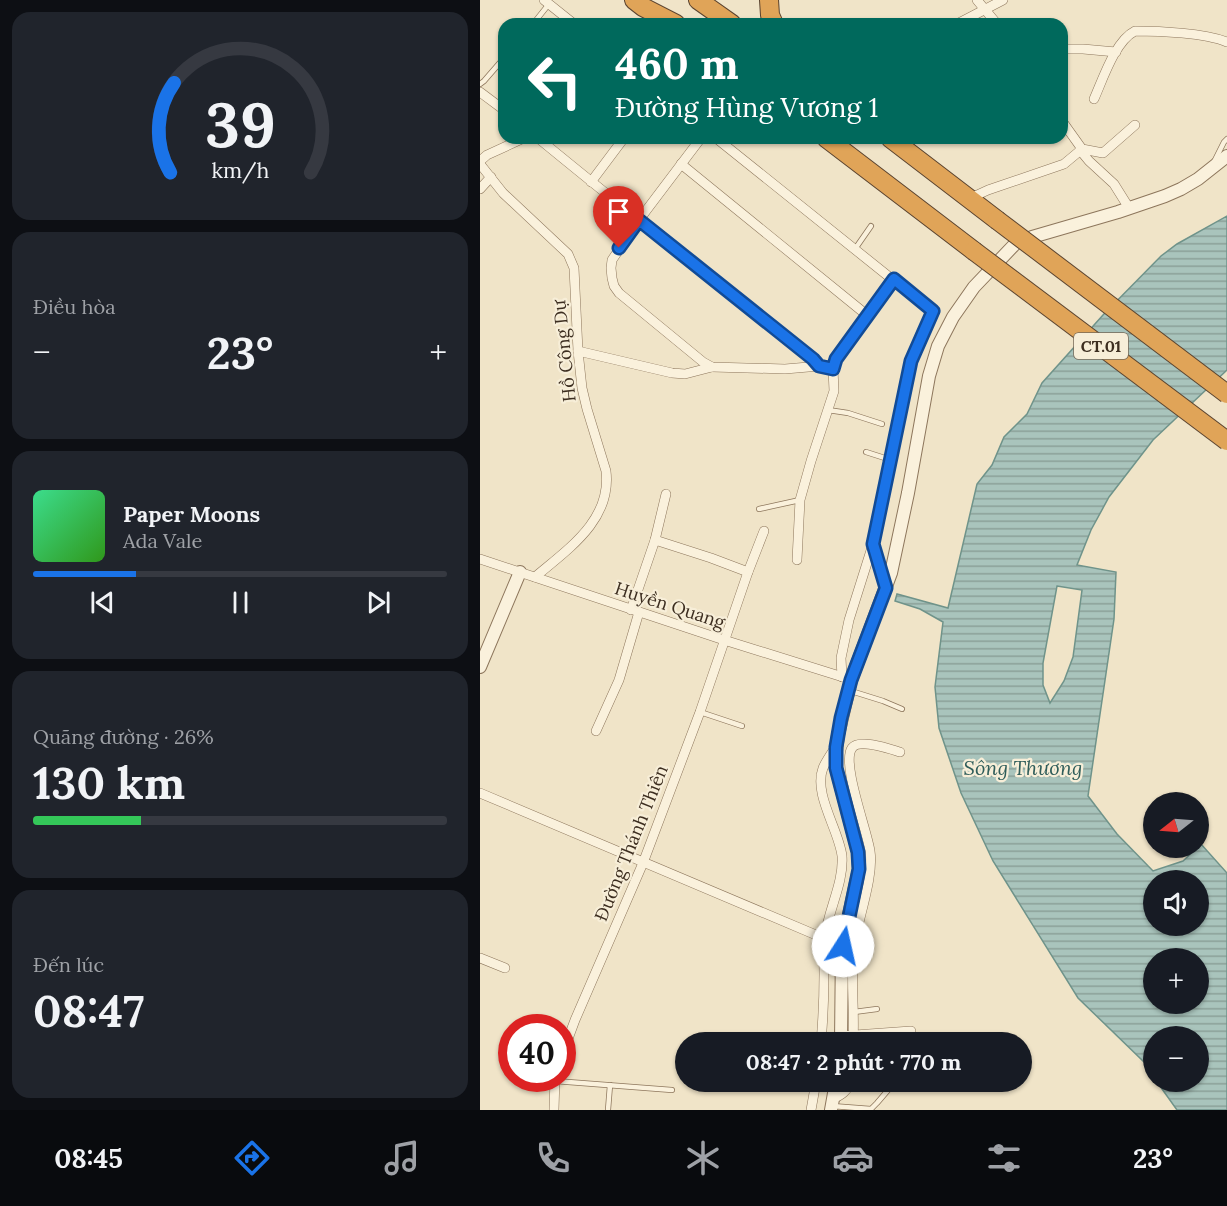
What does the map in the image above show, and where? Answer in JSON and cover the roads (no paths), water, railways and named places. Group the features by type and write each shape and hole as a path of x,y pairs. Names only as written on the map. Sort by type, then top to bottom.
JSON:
{"highway":[{"path":"634,0 664,18"},
{"path":"646,0 668,18"},
{"path":"698,0 724,18"},
{"path":"769,0 771,18"},
{"name":"CT.01","path":"834,144 1227,441"},
{"name":"CT.01","path":"898,144 1227,394"}],"street":[{"path":"977,0 993,18"},
{"path":"969,18 1003,0"},
{"path":"547,2 567,18"},
{"path":"1094,99 1116,52 1124,39 1135,31 1190,34 1227,42"},
{"path":"1068,49 1116,52"},
{"path":"480,92 498,106"},
{"path":"975,196 1064,164 1081,150 1103,153 1135,125"},
{"path":"1068,130 1089,161 1114,184 1129,208"},
{"path":"480,162 487,155 511,144"},
{"path":"545,144 819,366"},
{"path":"591,182 620,144"},
{"path":"696,144 639,220 612,260 611,268 614,286 619,293 712,367"},
{"path":"724,144 933,311 911,361 873,544 849,620 841,658 847,682"},
{"path":"847,1032 843,946 859,861 836,768 836,747 847,682 891,573 900,537 929,376 938,346 953,317 974,287 1016,243 1129,208 1181,189 1227,156"},
{"name":"Hồ Công Dự","path":"480,162 504,193 568,254 574,268 582,388 606,471 607,480 601,507 590,527 571,547 535,577"},
{"path":"681,164 868,316"},
{"path":"480,189 491,177"},
{"path":"798,560 800,500 834,392 833,369 836,359 894,279"},
{"path":"578,351 685,374 712,367 785,369 819,366 833,369"},
{"path":"596,731 619,680 666,494"},
{"name":"Đường Thánh Thiên","path":"576,1018 644,863 764,531"},
{"path":"655,540 748,572"},
{"path":"873,544 886,588"},
{"name":"Huyền Quang","path":"481,562 520,572 847,682"},
{"path":"480,667 520,572"},
{"path":"849,1032 854,1012 854,946 871,864 868,841 850,776 850,752 860,743 900,752"},
{"path":"821,1032 824,938 838,890 842,861 822,786 823,768 836,747"},
{"path":"480,793 843,946"},
{"path":"480,958 505,968"},
{"path":"903,1032 911,1031"},
{"path":"554,1110 555,1092"},
{"path":"811,1110 814,1092"},
{"path":"832,1105 844,1092"}],"lane":[{"path":"537,18 547,2"},
{"path":"480,84 498,65"},
{"path":"1212,167 1227,139"},
{"path":"855,249 871,226"},
{"path":"828,410 848,413 882,424"},
{"path":"866,452 891,460"},
{"path":"759,509 800,500"},
{"path":"847,682 902,709"},
{"path":"700,712 742,726"},
{"path":"854,1012 877,1009"},
{"path":"576,1082 672,1090"},
{"path":"608,1110 610,1085"},
{"path":"832,1105 871,1108 886,1092"}],"water":[{"name":"Sông Thương","path":"1227,216 1227,370 1153,440 1109,497 1091,530 1077,565 1116,572 1114,619 1088,796 1117,834 1152,870 1143,870 1143,936 1209,936 1209,870 1156,870 1186,858 1209,858 1209,853 1227,873 1227,1110 1177,1110 1164,1092 1209,1092 1209,1026 1143,1026 1143,1061 1078,998 993,861 961,793 939,728 935,687 943,622 920,609 895,601 897,594 948,608 977,484 992,465 1004,437 1027,414 1042,383 1103,315 1161,256 1177,244","holes":["1057,586 1082,590 1073,657 1064,681 1050,703 1043,685 1043,663"]}]}
